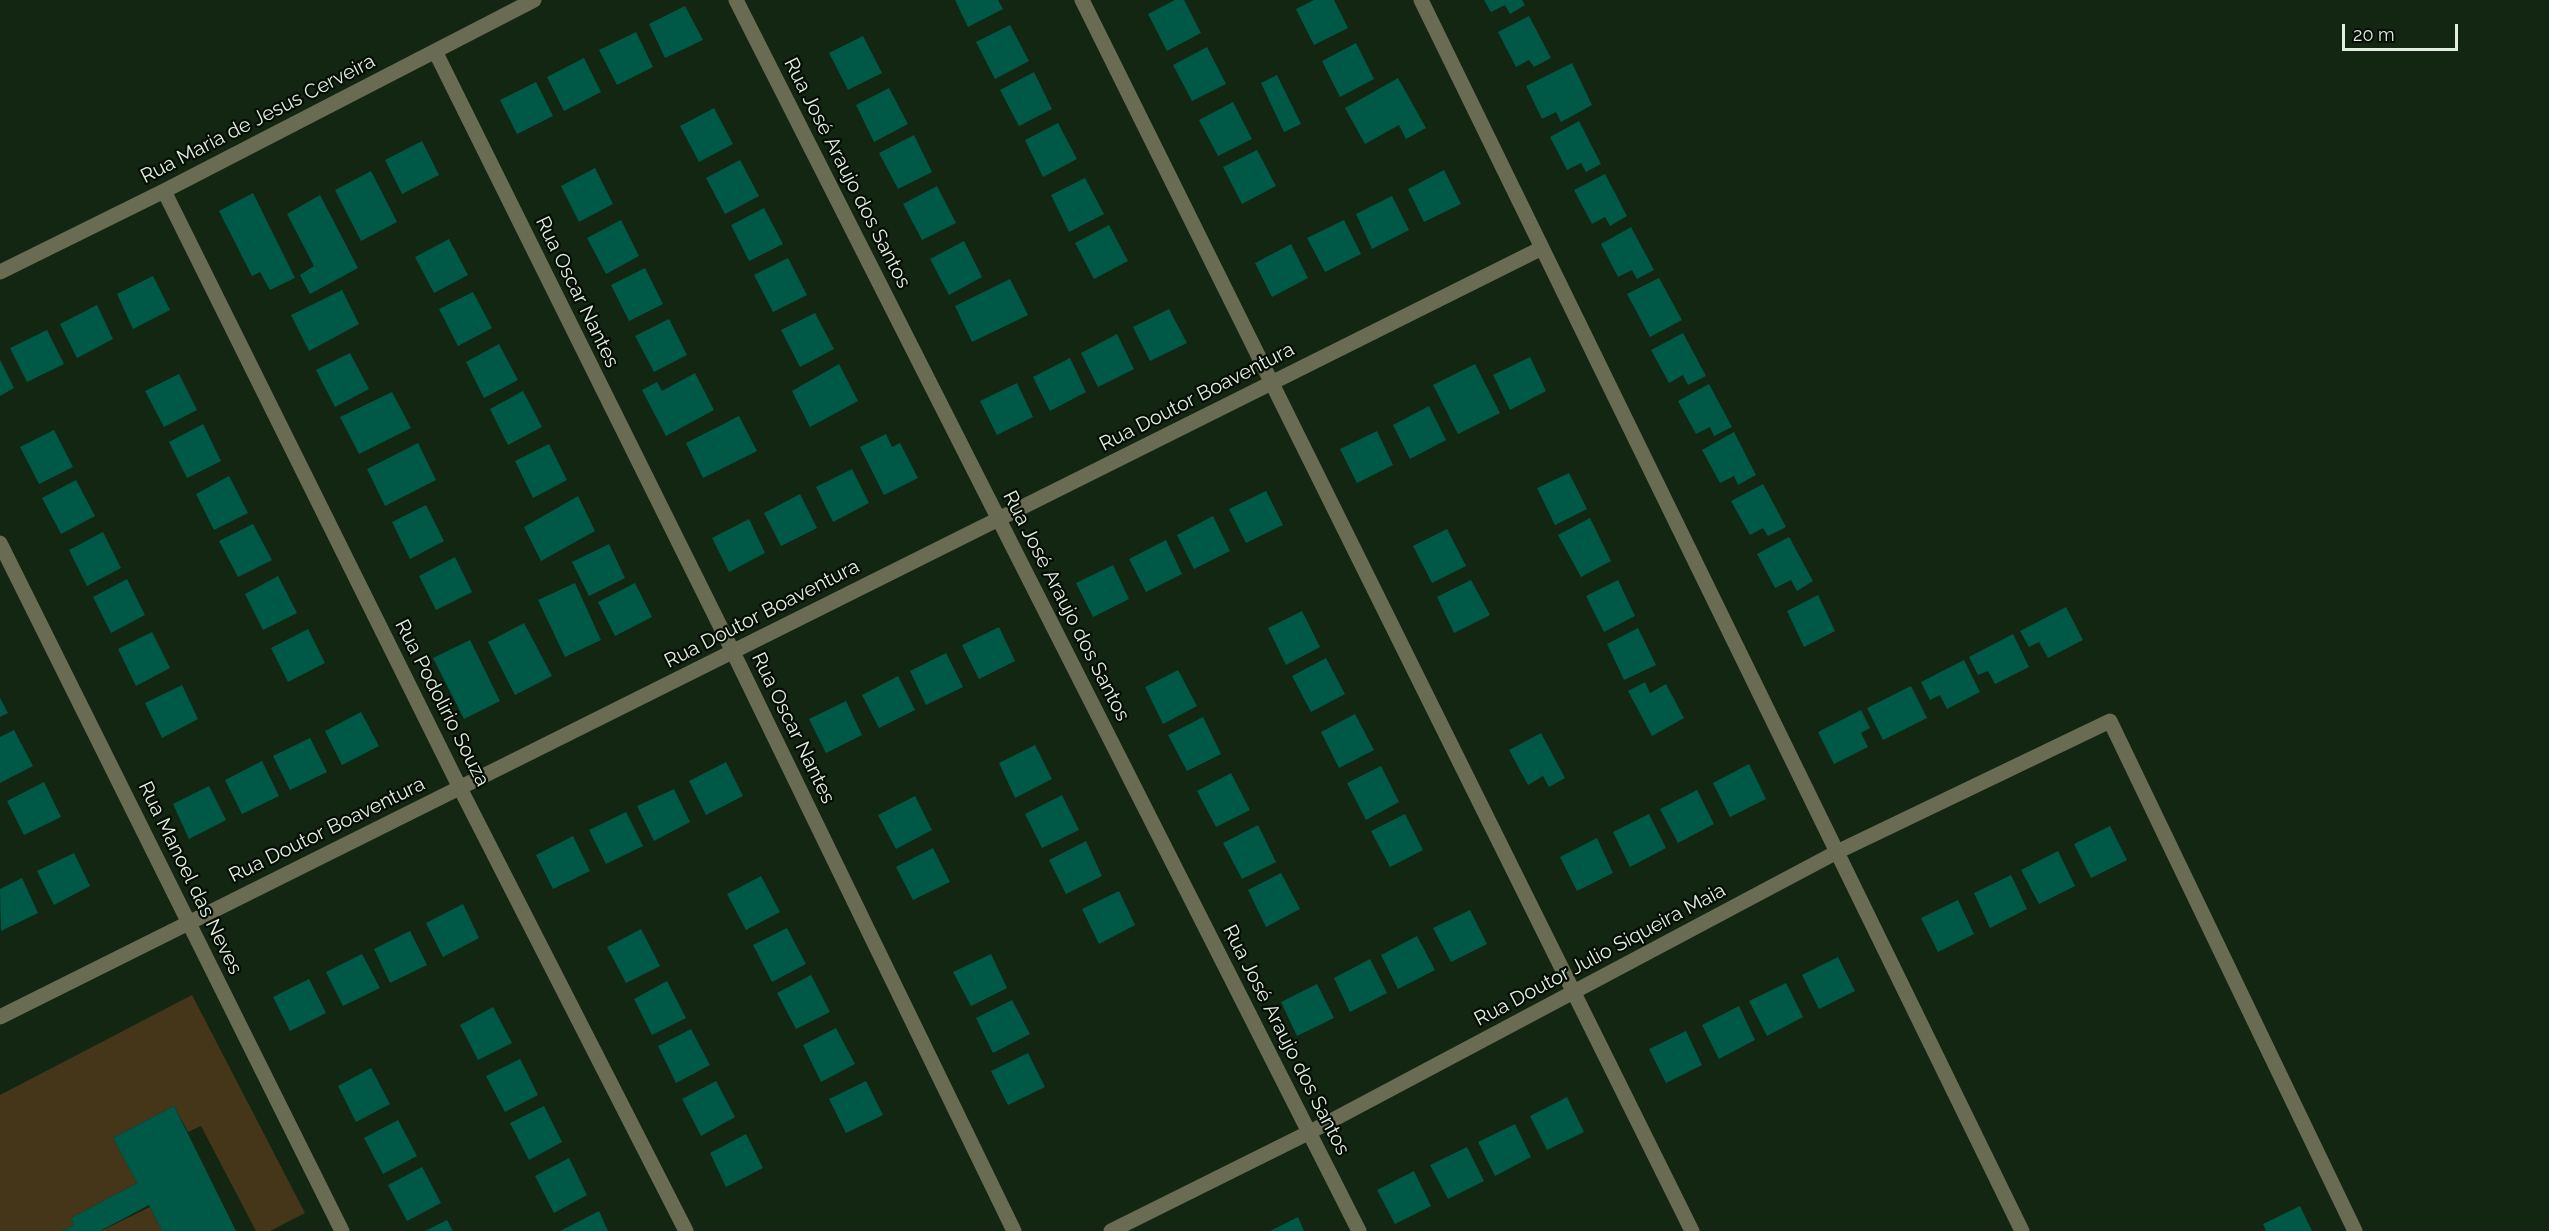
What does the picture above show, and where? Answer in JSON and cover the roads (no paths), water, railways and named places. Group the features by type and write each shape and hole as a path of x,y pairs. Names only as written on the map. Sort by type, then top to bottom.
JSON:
{"street":[{"name":"Rua Maria de Jesus Cerveira","path":"0,272 164,191 534,0"},
{"name":"Rua José Araujo dos Santos","path":"736,0 1359,1231"},
{"path":"1082,0 1576,992 1692,1231"},
{"path":"1421,0 2022,1231"},
{"name":"Rua Oscar Nantes","path":"435,51 733,652 1014,1231"},
{"name":"Rua Podolirio Souza","path":"164,191 460,788 686,1231"},
{"name":"Rua Doutor Boaventura","path":"0,1017 1542,248"},
{"name":"Rua Manoel das Neves","path":"0,543 342,1231"},
{"name":"Rua Doutor Julio Siqueira Maia","path":"1111,1231 1310,1132 1837,852 2110,721 2355,1231"}]}
